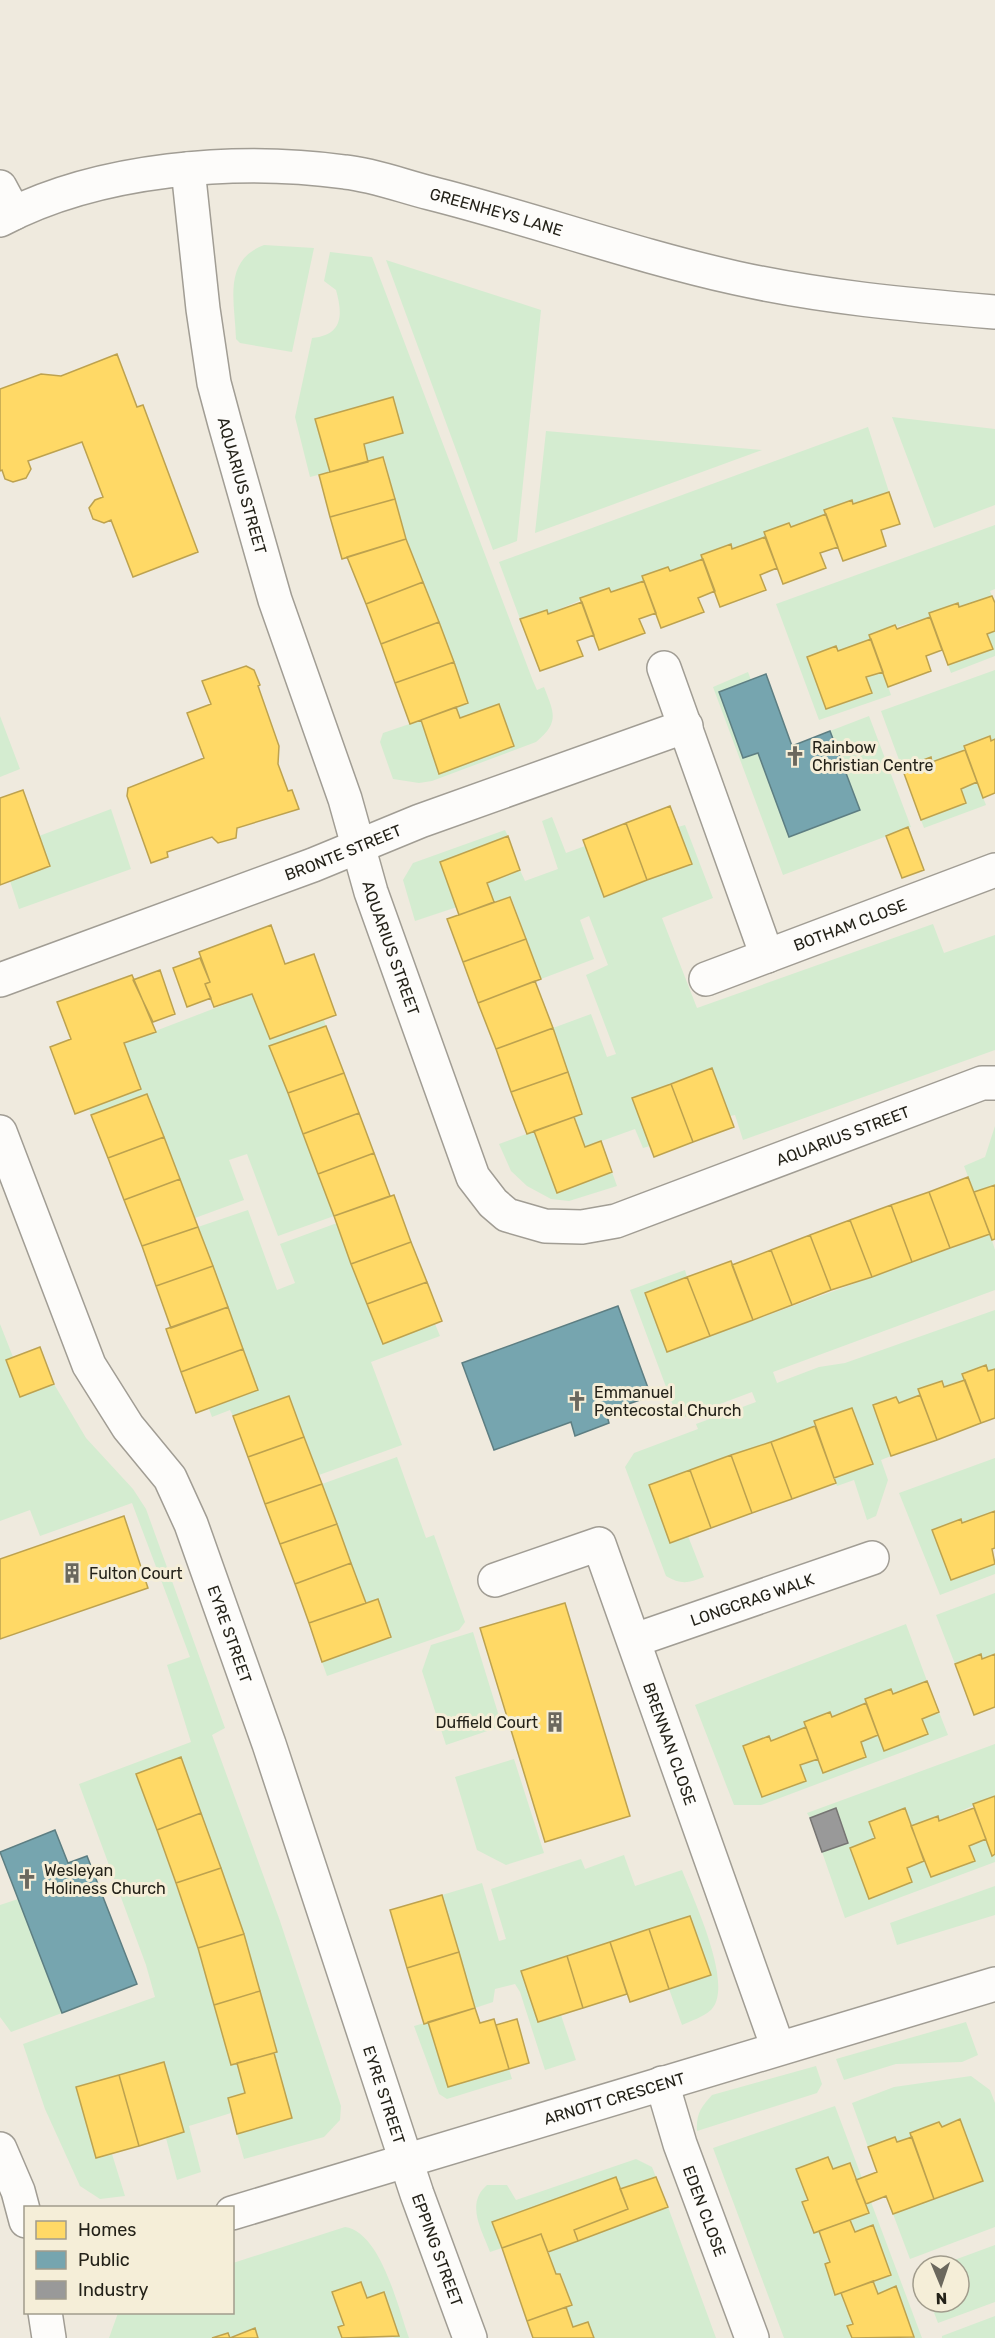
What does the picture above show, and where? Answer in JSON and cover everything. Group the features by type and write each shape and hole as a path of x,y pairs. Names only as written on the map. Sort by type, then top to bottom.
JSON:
{"street":[{"name":"GREENHEYS LANE","path":"5,207 106,182 188,169 272,168 347,172 470,203 735,278 828,296 995,312"},
{"name":"AQUARIUS STREET","path":"188,169 203,309 214,383 275,600 360,846 371,892 473,1177 493,1203 507,1215 545,1226 582,1227 616,1221 982,1083 995,1083"},
{"path":"664,668 767,956"},
{"name":"BRONTE STREET","path":"0,980 360,846 420,821 686,726"},
{"name":"BOTHAM CLOSE","path":"706,979 995,870"},
{"name":"EYRE STREET","path":"0,1132 89,1365 128,1427 170,1478 191,1524 269,1744 406,2162"},
{"name":"BRENNAN CLOSE","path":"495,1580 599,1544 778,2048"},
{"name":"LONGCRAG WALK","path":"635,1640 872,1558"},
{"name":"ARNOTT CRESCENT","path":"234,2212 995,1984"},
{"name":"EDEN CLOSE","path":"662,2083 680,2144 752,2338"},
{"path":"0,2149 18,2191 24,2214"},
{"name":"EPPING STREET","path":"406,2162 470,2338"},
{"path":"45,2314 49,2338"}],"green space":[{"path":"264,245 314,248 292,352 240,343 236,339 233,297 236,272 251,252"},
{"path":"330,252 372,257 533,681 537,690 544,687 552,711 552,723 549,729 536,742 432,781 419,783 393,779 380,742 383,733 421,720 439,774 514,746 499,704 460,718 456,707 468,702 406,539 384,457 368,462 364,444 403,433 393,398 316,419 330,472 310,477 295,417 312,338 330,333 335,328 340,315 336,290 324,281"},
{"path":"386,260 541,310 517,541 493,550"},
{"path":"892,417 995,429 995,505 934,528"},
{"path":"868,427 889,492 853,504 852,500 826,514 791,527 789,523 764,532 765,537 732,549 730,544 702,555 703,559 670,571 668,567 642,576 644,581 611,592 609,588 548,614 547,611 520,619 499,562"},
{"path":"546,431 762,450 535,533"},
{"path":"995,525 995,589 990,591 992,596 959,607 957,603 929,613 930,617 869,635 871,639 838,651 807,657 826,709 872,693 866,677 883,672 891,695 819,720 776,604"},
{"path":"995,631 995,656 951,673 948,665 992,649 987,634"},
{"path":"995,670 995,739 991,741 989,736 964,745 965,751 932,762 930,758 902,768 881,711"},
{"path":"748,672 751,680 719,692 743,758 758,753 789,836 860,810 830,731 869,716 911,827 783,875 713,687"},
{"path":"0,716 20,769 0,777"},
{"path":"977,782 986,805 924,828 921,820 966,803 961,789"},
{"path":"111,809 131,869 19,909 10,881 50,866 39,836"},
{"path":"552,817 566,853 585,846 605,896 691,864 678,827 685,825 713,898 662,918 697,1008 933,924 944,953 995,935 995,1050 743,1140 735,1115 730,1116 712,1068 633,1098 650,1146 643,1148 635,1129 585,1147 574,1117 582,1113 553,1028 591,1014 607,1057 616,1054 586,975 608,965 589,916 580,920 594,959 541,979 511,897 494,902 487,883 520,870 525,881 558,869 542,821"},
{"path":"505,830 508,836 440,862 457,907 415,921 403,880 413,863"},
{"path":"252,994 270,1039 324,1020 326,1026 270,1046 334,1216 278,1236 247,1154 229,1160 244,1200 195,1218 147,1094 91,1115 89,1109 141,1089 124,1043"},
{"path":"995,1126 995,1185 974,1192 964,1166 985,1157"},
{"path":"534,1131 557,1193 612,1172 617,1186 569,1201 551,1199 527,1186 511,1171 499,1144"},
{"path":"248,1210 277,1290 295,1283 280,1244 337,1223 383,1344 435,1324 440,1336 371,1362 402,1445 319,1475 289,1396 233,1416 230,1410 212,1417 209,1409 258,1390 198,1227"},
{"path":"990,1234 995,1250 995,1290 773,1372 777,1383 819,1367 845,1363 995,1310 995,1369 988,1371 986,1365 965,1380 944,1387 941,1381 918,1389 920,1395 899,1403 896,1397 873,1405 891,1456 881,1460 888,1480 876,1516 867,1520 854,1480 837,1486 834,1478 873,1463 852,1408 814,1421 815,1426 771,1442 670,1543 688,1536 704,1577 685,1582 666,1576 625,1467 634,1453 698,1429 696,1424 756,1402 752,1392 685,1417 675,1411 630,1290 685,1270 687,1277 645,1293 667,1352"},
{"path":"0,1324 13,1357 6,1360 20,1397 54,1384 86,1438 133,1489 146,1509 225,1728 212,1735 280,1921 341,2106 340,2120 324,2137 244,2159 237,2134 291,2118 274,2053 277,2051 244,1934 181,1757 137,1774 198,1948 231,2065 237,2063 245,2093 228,2098 231,2113 189,2126 201,2172 177,2180 166,2138 184,2132 164,2062 76,2087 96,2157 112,2154 125,2196 100,2199 80,2186 45,2109 23,2044 155,1997 146,1965 79,1784 191,1742 167,1665 190,1657 132,1503 40,1536 30,1510 0,1521"},
{"path":"397,1457 426,1538 434,1535 465,1622 459,1630 327,1676 322,1662 366,1603 322,1484"},
{"path":"995,1458 995,1511 962,1523 960,1519 932,1530 951,1580 995,1564 995,1574 940,1595 899,1493"},
{"path":"995,1593 995,1654 982,1659 980,1654 955,1664 936,1615"},
{"path":"906,1624 927,1681 893,1694 891,1690 865,1699 866,1703 832,1717 804,1722 806,1727 771,1741 768,1736 743,1746 762,1796 800,1765 818,1759 823,1773 866,1757 861,1742 878,1735 884,1750 928,1734 922,1719 939,1712 948,1735 761,1805 734,1805 695,1705"},
{"path":"473,1632 502,1726 446,1745 422,1671 431,1645"},
{"path":"995,1744 995,1796 939,1821 938,1817 850,1848 869,1898 912,1882 907,1868 924,1861 931,1877 974,1861 969,1846 986,1839 992,1855 995,1854 995,1862 845,1918 822,1852 848,1843 836,1809 810,1818 807,1813"},
{"path":"514,1759 544,1853 506,1865 477,1850 455,1777"},
{"path":"624,1855 635,1886 682,1870 710,1942 718,1982 717,1998 711,2010 682,2025 669,1989 711,1975 690,1916 521,1971 538,2022 561,2015 576,2060 545,2070 520,1992 515,1984 495,1989 493,2002 475,2008 442,1895 482,1883 499,1941 506,1939 491,1889 581,1859 585,1869"},
{"path":"995,1886 995,1915 897,1945 890,1923"},
{"path":"18,1899 62,2013 11,2032 0,2017 0,1905"},
{"path":"428,2022 448,2087 509,2069 512,2079 447,2099 439,2094 414,2026"},
{"path":"966,2022 978,2055 962,2062 896,2064 844,2080 836,2059"},
{"path":"816,2066 822,2084 817,2093 697,2131 700,2111 712,2095"},
{"path":"971,2076 990,2090 995,2103 995,2227 923,2254 911,2254 910,2259 893,2214 983,2181 960,2120 942,2127 939,2122 911,2133 912,2137 897,2142 895,2137 868,2147 852,2103 894,2087"},
{"path":"835,2106 911,2309 911,2314 913,2314 922,2338 910,2338 914,2336 896,2287 878,2294 873,2281 891,2275 873,2225 855,2232 850,2220 869,2213 851,2163 833,2169 820,2161 796,2169 808,2200 802,2203 813,2233 819,2231 830,2262 825,2264 835,2295 841,2293 853,2324 847,2326 852,2338 784,2338 713,2148"},
{"path":"636,2159 652,2167 656,2177 620,2189 616,2177 492,2222 502,2248 490,2252 476,2209 480,2192 487,2185 507,2185 516,2200"},
{"path":"668,2207 716,2338 594,2338 588,2322 573,2327 566,2307 572,2305 561,2274 556,2274 548,2252"},
{"path":"345,2227 358,2232 369,2242 378,2256 409,2338 393,2338 399,2335 384,2292 367,2298 361,2282 332,2292 344,2325 338,2327 342,2338 258,2338 254,2329 230,2338 228,2333 212,2338 109,2338 118,2314 234,2314 234,2263"},
{"path":"995,2245 995,2302 971,2311 971,2254"},
{"path":"935,2314 962,2314 938,2323"},
{"path":"995,2316 995,2338 942,2338 942,2336"}],"building: Homes":[{"path":"117,354 137,407 143,405 198,552 133,577 111,520 104,523 93,519 89,508 95,500 103,497 82,442 28,461 31,469 26,478 13,482 5,479 2,470 0,471 0,389 41,374 61,376"},
{"path":"393,397 403,433 364,444 368,462 330,472 315,419"},
{"path":"383,457 395,499 330,517 319,475"},
{"path":"889,492 900,524 881,530 886,546 843,561 824,510 852,500 853,504"},
{"path":"395,499 406,539 342,559 330,517"},
{"path":"826,514 838,547 820,553 826,568 783,584 764,532 789,523 791,527"},
{"path":"765,537 777,568 760,575 766,590 720,607 701,555 731,544 732,549"},
{"path":"406,539 423,582 366,604 347,557"},
{"path":"703,559 715,591 698,598 704,612 661,628 642,576 668,567 670,571"},
{"path":"644,581 656,613 639,619 645,633 599,650 580,598 609,588 611,592"},
{"path":"423,582 439,622 381,644 366,604"},
{"path":"992,596 995,603 995,631 987,634 993,649 948,665 929,613 958,603 959,607"},
{"path":"582,602 594,635 577,641 583,656 540,671 520,619 547,610 548,614"},
{"path":"930,617 942,650 926,656 931,671 888,687 869,635 895,625 897,629"},
{"path":"439,622 454,662 395,683 381,644"},
{"path":"871,639 883,672 866,677 872,693 826,709 807,657 836,646 838,651"},
{"path":"454,662 468,703 410,724 395,683"},
{"path":"246,666 254,670 260,685 258,686 279,746 278,764 288,791 292,790 299,809 237,828 236,838 218,843 212,837 167,852 168,857 151,863 127,796 128,788 204,758 187,713 211,704 202,681"},
{"path":"499,704 514,746 439,774 421,720 456,707 460,718"},
{"path":"990,736 991,741 995,739 995,793 983,798 964,746"},
{"path":"965,750 977,782 961,789 966,803 921,820 902,768 931,757 932,762"},
{"path":"23,790 50,866 0,885 0,798"},
{"path":"670,806 692,864 647,880 626,823"},
{"path":"626,823 647,880 604,897 583,840"},
{"path":"908,827 924,870 902,878 886,836"},
{"path":"508,836 520,870 487,883 494,902 459,915 440,862"},
{"path":"510,897 526,939 463,962 447,919"},
{"path":"271,925 285,964 314,954 336,1015 270,1039 252,994 214,1007 205,984 210,982 199,952"},
{"path":"526,939 541,979 478,1003 463,962"},
{"path":"200,958 210,982 205,984 211,998 187,1007 173,968"},
{"path":"160,970 175,1014 153,1022 133,980"},
{"path":"132,975 156,1032 124,1043 141,1089 75,1114 50,1047 71,1039 57,1002"},
{"path":"535,981 553,1028 496,1049 478,1003"},
{"path":"326,1026 344,1073 288,1093 269,1046"},
{"path":"553,1028 568,1072 511,1092 496,1049"},
{"path":"712,1068 734,1127 693,1142 671,1084"},
{"path":"568,1072 582,1114 527,1134 511,1092"},
{"path":"344,1073 359,1113 303,1134 288,1093"},
{"path":"671,1084 693,1142 654,1157 632,1098"},
{"path":"147,1094 164,1137 108,1158 91,1115"},
{"path":"359,1113 374,1153 318,1174 303,1134"},
{"path":"574,1117 585,1147 601,1141 612,1172 557,1193 534,1131"},
{"path":"164,1137 180,1179 124,1200 108,1158"},
{"path":"374,1153 390,1196 334,1216 318,1174"},
{"path":"968,1177 990,1234 950,1248 929,1192"},
{"path":"180,1179 198,1227 142,1246 124,1200"},
{"path":"995,1185 995,1239 992,1240 974,1192"},
{"path":"929,1192 950,1248 912,1262 891,1205"},
{"path":"394,1195 411,1242 351,1264 334,1216"},
{"path":"891,1205 912,1262 872,1277 850,1220"},
{"path":"850,1220 872,1277 831,1290 810,1235"},
{"path":"198,1227 213,1266 156,1286 142,1246"},
{"path":"810,1235 831,1290 792,1305 771,1250"},
{"path":"411,1242 427,1282 367,1304 351,1264"},
{"path":"771,1250 792,1305 753,1320 732,1265"},
{"path":"731,1261 753,1320 710,1336 687,1277"},
{"path":"213,1266 228,1307 171,1328 156,1286"},
{"path":"687,1277 710,1336 667,1352 645,1293"},
{"path":"427,1282 442,1321 383,1344 367,1304"},
{"path":"228,1307 243,1349 181,1372 166,1329"},
{"path":"40,1347 54,1384 20,1397 6,1360"},
{"path":"243,1349 258,1390 196,1413 181,1372"},
{"path":"986,1365 988,1371 995,1369 995,1418 981,1423 962,1374"},
{"path":"965,1380 981,1423 937,1440 918,1389 942,1381 944,1387"},
{"path":"920,1395 937,1440 891,1456 873,1405 896,1397 899,1403"},
{"path":"289,1396 304,1437 248,1457 233,1416"},
{"path":"852,1408 873,1464 834,1478 814,1421"},
{"path":"815,1426 836,1483 792,1499 771,1442"},
{"path":"304,1437 322,1484 265,1504 248,1457"},
{"path":"771,1442 792,1499 752,1513 731,1455"},
{"path":"731,1455 752,1513 711,1528 690,1470"},
{"path":"690,1470 711,1528 670,1543 649,1485"},
{"path":"322,1484 337,1524 280,1544 265,1504"},
{"path":"995,1511 995,1548 992,1549 995,1564 951,1580 932,1530 961,1519 962,1523"},
{"name":"Fulton Court","path":"124,1516 148,1588 0,1639 0,1559"},
{"path":"337,1524 351,1563 295,1584 280,1544"},
{"path":"351,1563 366,1603 309,1623 295,1584"},
{"path":"378,1599 391,1637 322,1662 309,1623"},
{"name":"Duffield Court","path":"565,1603 630,1816 545,1842 480,1628"},
{"path":"981,1654 982,1659 995,1654 995,1707 974,1715 955,1664"},
{"path":"927,1681 939,1712 922,1719 928,1734 884,1751 865,1699 891,1689 893,1694"},
{"path":"866,1703 878,1735 861,1742 866,1757 823,1773 804,1722 830,1712 832,1717"},
{"path":"806,1727 818,1759 800,1765 806,1781 762,1797 743,1746 769,1736 771,1741"},
{"path":"181,1757 201,1813 157,1830 136,1774"},
{"path":"995,1796 995,1854 992,1856 973,1804"},
{"path":"905,1808 924,1861 907,1868 912,1882 869,1899 850,1848 875,1838 869,1822"},
{"path":"974,1808 986,1839 969,1846 975,1861 931,1877 911,1826 938,1816 939,1821"},
{"path":"201,1813 221,1868 176,1883 157,1830"},
{"path":"221,1868 244,1934 198,1948 176,1883"},
{"path":"442,1895 459,1952 407,1968 390,1910"},
{"path":"690,1916 711,1975 669,1989 649,1929"},
{"path":"649,1929 669,1989 630,2002 610,1942"},
{"path":"244,1934 260,1991 214,2005 198,1948"},
{"path":"610,1942 627,1994 583,2008 567,1956"},
{"path":"459,1952 475,2008 424,2024 407,1968"},
{"path":"567,1956 583,2008 538,2022 521,1971"},
{"path":"260,1991 277,2052 231,2065 214,2005"},
{"path":"475,2008 480,2023 494,2019 509,2069 448,2087 428,2022"},
{"path":"517,2019 529,2063 509,2069 496,2025"},
{"path":"274,2053 292,2118 237,2134 228,2098 245,2093 237,2063"},
{"path":"164,2062 184,2132 139,2146 119,2075"},
{"path":"119,2075 139,2146 96,2158 76,2087"},
{"path":"960,2119 983,2181 934,2199 910,2133 939,2122 942,2127"},
{"path":"895,2137 897,2142 912,2137 934,2199 893,2214 886,2196 866,2204 856,2180 877,2172 868,2147"},
{"path":"828,2157 833,2169 850,2163 869,2213 814,2233 802,2202 808,2200 796,2169"},
{"path":"616,2177 628,2209 574,2230 578,2241 548,2252 541,2234 502,2248 492,2222"},
{"path":"656,2177 668,2207 578,2241 574,2230 628,2209 620,2189"},
{"path":"850,2220 855,2232 873,2225 891,2275 835,2295 825,2264 830,2262 819,2231"},
{"path":"541,2234 556,2274 560,2274 572,2305 527,2321 502,2248"},
{"path":"873,2281 878,2294 896,2286 914,2337 852,2338 847,2326 853,2324 841,2293"},
{"path":"361,2282 367,2298 384,2292 399,2336 342,2338 338,2327 344,2325 332,2292"},
{"path":"566,2307 573,2327 588,2322 594,2338 533,2338 527,2321"},
{"path":"255,2328 258,2338 230,2338"},
{"path":"228,2333 230,2338 212,2338"}],"building: Public":[{"path":"766,674 792,746 830,731 860,810 789,837 758,753 743,758 719,692"},
{"path":"618,1306 651,1396 606,1412 609,1423 575,1436 571,1422 494,1450 462,1363"},
{"path":"55,1830 68,1863 87,1856 137,1984 62,2013 0,1852"}],"building: Industry":[{"path":"836,1808 848,1843 822,1852 810,1818"}],"place":[{"name":"Rainbow Christian Centre","path":"795,756"},
{"name":"Emmanuel Pentecostal Church","path":"577,1401"},
{"name":"Fulton Court","path":"72,1573"},
{"name":"Duffield Court","path":"555,1722"},
{"name":"Wesleyan Holiness Church","path":"27,1879"}]}
